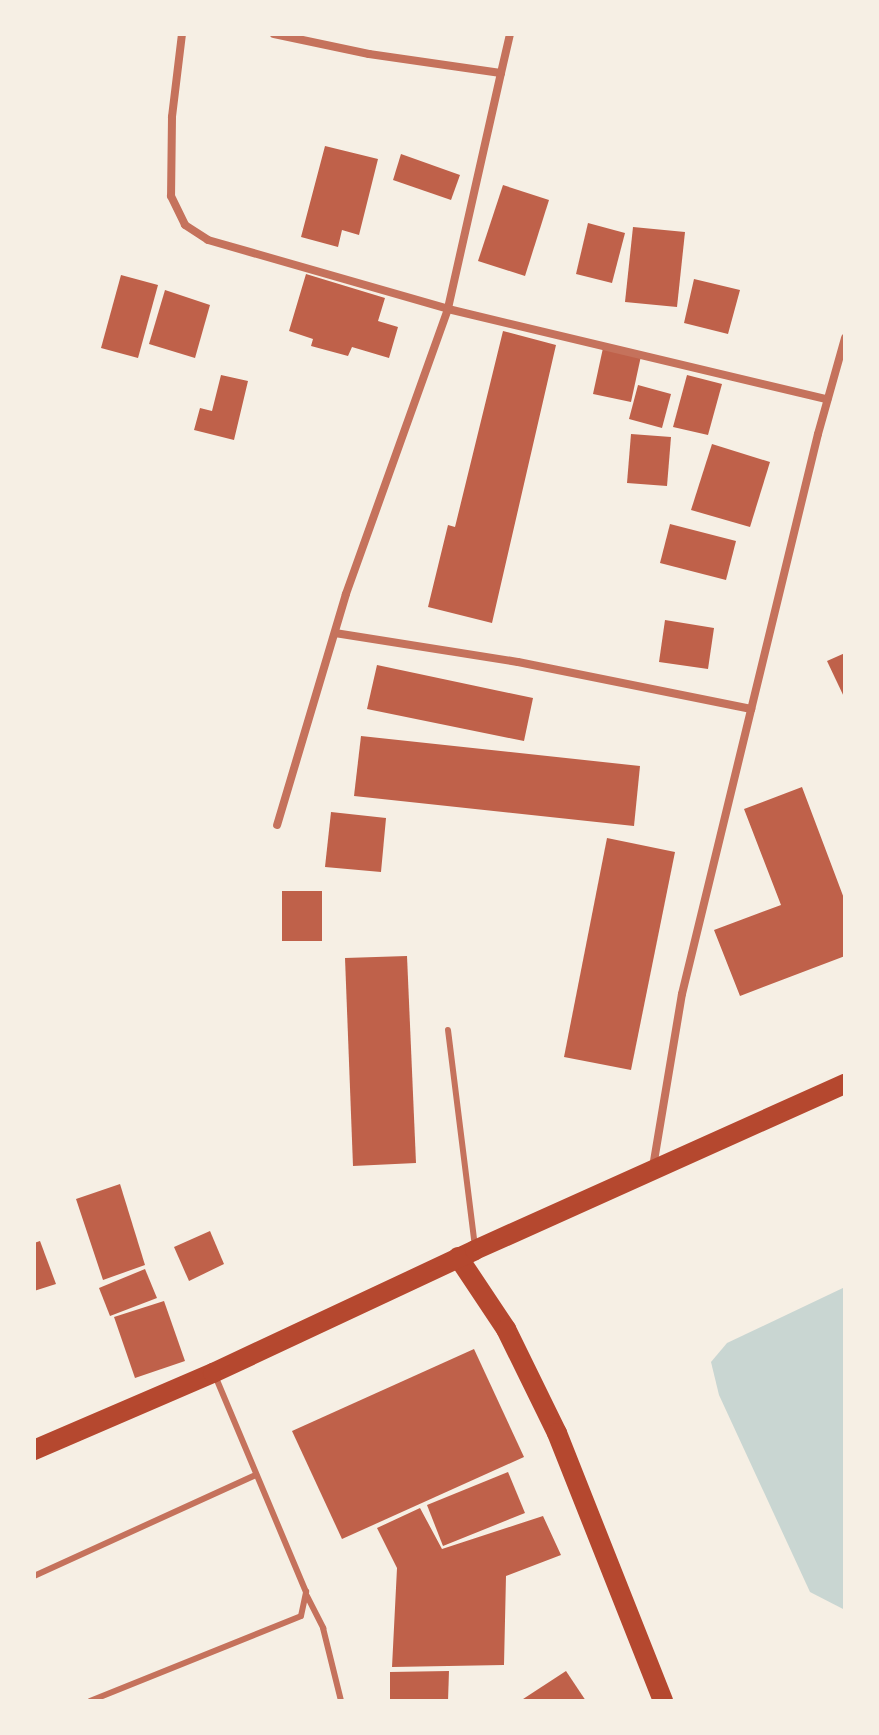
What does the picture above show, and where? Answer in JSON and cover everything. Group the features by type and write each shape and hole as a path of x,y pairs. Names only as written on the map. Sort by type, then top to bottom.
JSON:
{"main road":[{"path":"34,1450 213,1373 467,1254 845,1084"},
{"path":"467,1254 557,1433 663,1701"}],"street":[{"path":"182,34 172,117 171,196 176,213 185,225 208,240 448,309 827,399"},
{"path":"274,34 369,54 501,73"},
{"path":"277,825 335,633 448,309 510,34"},
{"path":"652,1172 682,994 827,399 845,338"},
{"path":"335,633 518,662 751,709"}],"lane":[{"path":"448,1030 467,1254"},
{"path":"213,1373 323,1628 341,1701"},
{"path":"34,1576 256,1475"},
{"path":"90,1701 301,1616 306,1592"}],"shaded area":[{"path":"845,1287 845,1610 810,1592 719,1395 711,1362 727,1343"}],"building":[{"path":"325,146 378,159 359,235 342,230 338,247 301,237"},
{"path":"401,154 460,175 451,200 393,180"},
{"path":"503,185 549,200 525,276 478,261"},
{"path":"588,223 625,233 612,283 576,274"},
{"path":"633,227 685,232 677,307 625,302"},
{"path":"306,274 385,298 378,321 398,327 389,358 352,347 348,356 311,346 313,339 289,331"},
{"path":"121,275 158,285 138,358 101,348"},
{"path":"694,279 740,290 728,334 684,323"},
{"path":"165,290 210,305 195,358 149,344"},
{"path":"503,331 556,345 492,623 428,607 448,525 455,527"},
{"path":"603,348 641,356 631,402 593,394"},
{"path":"221,375 248,381 234,440 194,430 200,408 212,411"},
{"path":"687,375 722,384 708,435 673,427"},
{"path":"638,385 671,394 662,428 629,419"},
{"path":"631,434 671,437 667,486 627,483"},
{"path":"712,444 770,462 750,527 691,510"},
{"path":"670,524 736,541 726,580 660,563"},
{"path":"665,620 714,628 708,669 659,662"},
{"path":"845,653 845,699 827,661"},
{"path":"377,665 533,698 524,741 367,709"},
{"path":"361,736 640,766 634,826 354,796"},
{"path":"802,787 845,901 845,956 740,996 714,930 781,905 744,809"},
{"path":"331,812 386,818 381,872 325,867"},
{"path":"607,838 675,852 631,1070 564,1057"},
{"path":"282,891 322,891 322,941 282,941"},
{"path":"407,956 416,1163 353,1166 345,958"},
{"path":"120,1184 145,1265 103,1280 76,1199"},
{"path":"210,1231 224,1264 189,1281 174,1247"},
{"path":"40,1241 56,1284 34,1291 34,1243"},
{"path":"145,1269 157,1298 110,1316 99,1288"},
{"path":"164,1301 185,1361 135,1378 114,1317"},
{"path":"474,1349 524,1457 342,1539 292,1431"},
{"path":"508,1472 525,1513 443,1546 427,1505"},
{"path":"420,1508 442,1549 543,1516 561,1555 506,1576 504,1665 392,1667 397,1568 377,1528"},
{"path":"449,1671 448,1701 390,1701 390,1672"},
{"path":"566,1671 586,1701 520,1701"}]}
